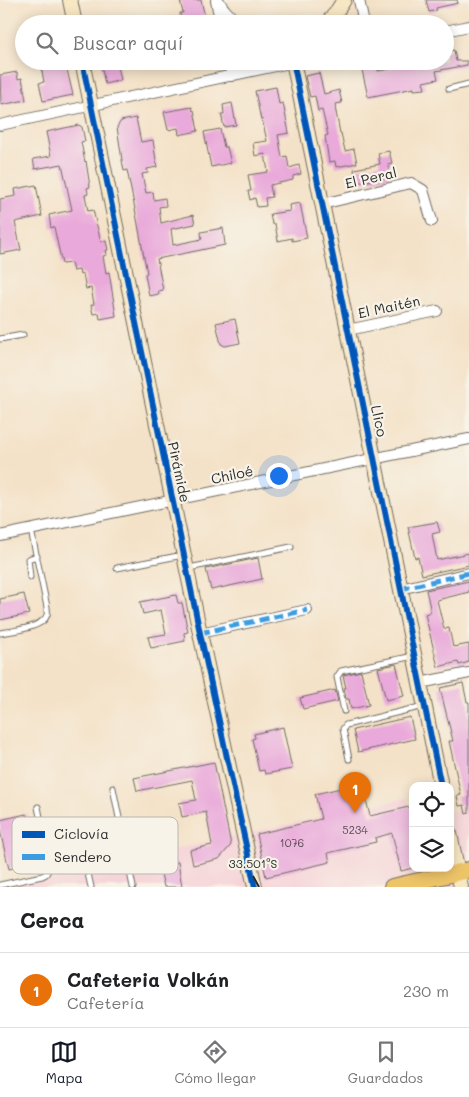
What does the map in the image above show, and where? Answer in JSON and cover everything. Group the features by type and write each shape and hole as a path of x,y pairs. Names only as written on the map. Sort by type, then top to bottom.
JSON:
{"main road":[{"path":"392,887 463,877"}],"street":[{"path":"70,0 73,15"},
{"path":"217,0 220,15"},
{"path":"217,0 228,15"},
{"path":"334,15 344,0"},
{"path":"359,0 362,15"},
{"path":"454,29 469,26"},
{"name":"Pirámide","path":"84,70 172,501 255,887"},
{"path":"231,70 232,76"},
{"path":"0,125 259,70"},
{"name":"Llico","path":"297,70 322,204 440,782"},
{"name":"El Peral","path":"322,204 411,183 423,190 432,221"},
{"name":"El Maitén","path":"348,330 437,312"},
{"name":"Chiloé","path":"0,536 469,439"},
{"path":"400,589 469,573"},
{"path":"200,633 307,610"},
{"path":"420,683 469,673"},
{"path":"454,847 463,877"}],"lane":[{"path":"449,88 469,84"},
{"path":"0,339 23,335"},
{"path":"0,633 37,625 47,615 32,530"},
{"path":"117,568 185,562 291,547"},
{"path":"30,577 28,559 37,556"},
{"path":"344,711 337,677 341,671 414,656"},
{"path":"349,759 343,728 346,724 424,706"},
{"path":"114,788 120,817"},
{"path":"38,807 40,817"},
{"path":"0,885 44,874"},
{"path":"88,874 91,887"},
{"path":"131,874 133,887"}],"shaded area":[{"path":"407,798 409,806 409,872 454,872 454,811 469,807 469,887 3,887 62,874 178,874 178,848"}],"building":[{"path":"180,0 201,0 205,15 180,15 180,13 183,13"},
{"path":"426,0 457,0 458,3 436,8 437,10 429,12"},
{"path":"454,50 456,61 467,61 467,65 454,68"},
{"path":"42,70 67,70 73,95 43,101 39,83 44,82"},
{"path":"102,70 119,70 121,80 105,84"},
{"path":"362,70 441,70 436,71 438,79 423,82 425,89 414,90 414,88 368,97"},
{"path":"17,72 18,79 22,78 26,100 1,105 0,75"},
{"path":"319,73 324,94 339,90 342,103 335,104 335,107 340,133 345,151 354,149 357,163 336,167 335,161 329,162 325,136 328,135 322,110 318,111 315,96 310,97 305,76"},
{"path":"276,87 279,104 283,103 289,133 278,135 282,157 287,156 289,168 299,165 301,174 293,176 293,180 270,185 272,197 265,198 266,206 257,207 255,198 250,200 248,191 251,191 248,175 268,172 265,154 255,156 253,143 267,141 255,91"},
{"path":"232,103 236,125 224,127 221,114 224,114 223,105"},
{"path":"192,107 198,131 179,135 178,128 168,130 164,112"},
{"path":"136,118 141,142 153,140 157,167 147,169 148,173 142,174 146,193 153,192 154,200 165,198 166,206 159,207 161,223 193,215 195,224 171,229 173,245 202,239 201,232 223,228 225,245 157,259 163,290 158,291 159,294 149,296 145,274 147,273 137,219 127,170 124,171 117,127 121,121"},
{"path":"79,125 82,127 85,141 81,142 90,187 87,188 88,194 85,195 88,211 93,210 101,242 106,241 107,255 103,256 106,273 109,272 116,316 100,319 99,313 93,314 91,305 94,304 91,288 86,289 83,274 80,275 79,270 73,271 71,263 62,264 54,227 51,228 49,215 72,210 62,164 35,169 33,159 51,156 46,132"},
{"path":"220,129 224,147 227,147 231,163 211,167 204,132"},
{"path":"389,151 392,163 388,164 391,177 356,183 354,169 380,164 378,153"},
{"path":"36,185 42,216 15,222 21,250 0,254 0,199 16,196 15,189"},
{"path":"300,203 307,238 292,241 292,238 278,241 275,224 272,224 270,214 290,211 289,205"},
{"path":"235,319 240,343 225,346 221,344 216,323"},
{"path":"437,522 440,532 432,534 437,560 469,553 469,565 422,575 418,557 415,558 408,527"},
{"path":"258,558 262,579 211,590 206,569"},
{"path":"469,581 469,592 437,600 444,629 449,628 453,647 469,644 469,662 459,665 458,662 438,667 425,614 431,612 426,590"},
{"path":"24,594 29,614 0,620 0,599"},
{"path":"176,595 178,603 182,603 188,632 184,633 185,641 151,648 148,637 166,634 161,610 143,614 140,602"},
{"path":"396,664 404,696 386,700 378,668"},
{"path":"361,671 369,705 351,709 349,699 346,699 343,675"},
{"path":"463,683 467,702 469,702 469,813 466,814 464,805 459,806 457,796 461,795 449,741 453,741 440,688"},
{"path":"335,690 338,701 303,709 300,698"},
{"path":"410,717 415,739 358,752 353,730"},
{"path":"283,727 292,769 265,774 264,770 259,771 252,739 255,738 254,734"},
{"path":"214,762 231,845 219,859 193,865 190,850 212,845 206,812 182,817 179,803 196,800 192,780 137,791 134,778"},
{"path":"362,783 370,816 409,807 409,869 401,871 392,833 375,838 376,842 328,853 330,862 266,877 257,834 321,819 315,794"},
{"path":"26,814 27,817 13,817"},
{"path":"12,817 12,868 9,869 0,831 0,820"},
{"path":"178,862 182,887 164,887 161,874 178,874"}],"marked path":[{"path":"400,589 469,573"},
{"path":"200,633 307,610"}],"cycle path":[{"path":"84,70 200,633 255,887"},
{"path":"295,70 440,782"}],"place":[{"name":"Cafeteria Volkán","path":"355,813"}]}
